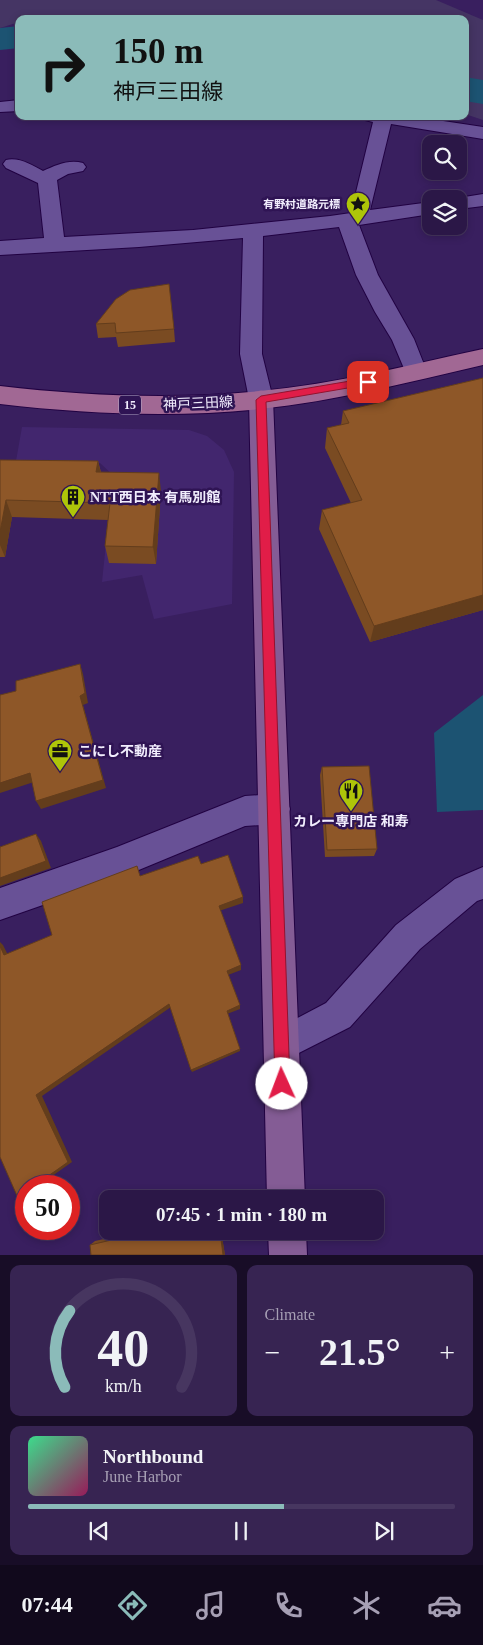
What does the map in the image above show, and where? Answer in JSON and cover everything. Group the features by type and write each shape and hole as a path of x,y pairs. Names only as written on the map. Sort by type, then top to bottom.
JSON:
{"main road":[{"name":"神戸三田線","path":"0,395 78,404 126,406 261,400 336,388 483,357"},
{"path":"261,400 286,1190"},
{"path":"287,1240 288,1255"}],"street":[{"path":"0,107 15,105"},
{"path":"377,120 360,212 355,219 367,275 386,312 403,339 416,372"},
{"path":"393,120 483,133"},
{"path":"13,164 47,180 55,244"},
{"path":"44,178 62,169 76,167"},
{"path":"467,202 483,200"},
{"path":"0,248 158,239 252,231 422,209"},
{"path":"252,231 251,354 261,400"},
{"path":"0,904 117,863 245,811 275,809"},
{"path":"281,1045 338,1015 408,937 466,890 483,883"}],"shaded area":[{"path":"0,0 436,0 483,20 483,120 469,115 469,15 15,15 15,23 0,28"},
{"path":"22,427 189,430 207,436 224,450 234,472 232,604 154,619 142,575 102,582 113,475 100,463 16,461"}],"water":[{"path":"483,695 483,810 437,812 434,733"}],"building":[{"path":"169,284 174,329 116,333 115,323 96,324 116,299 130,290"},
{"path":"483,378 483,595 374,626 322,510 362,500 327,428 349,423 343,411"},
{"path":"0,460 98,461 96,472 159,473 153,547 105,546 110,503 6,500 0,532"},
{"path":"80,664 85,693 80,696 103,780 36,801 30,773 0,783 0,695 16,691 16,681"},
{"path":"369,766 377,849 327,850 322,767"},
{"path":"36,834 46,861 0,878 0,847"},
{"path":"228,855 243,897 219,906 241,965 227,971 240,1005 227,1011 240,1049 191,1070 169,1004 36,1095 68,1162 50,1175 15,1175 15,1191 0,1157 0,946 4,955 52,935 42,902 137,866 140,876 198,856 201,864"},
{"path":"111,1240 221,1240 223,1255 91,1255 90,1245"}],"waterway":[{"path":"0,39 15,37"},
{"path":"469,90 483,92"}],"place":[{"name":"有野村道路元標","path":"358,225"},
{"name":"NTT西日本 有馬別館","path":"73,518"},
{"name":"こにし不動産","path":"60,772"},
{"name":"カレー専門店 和寿","path":"351,812"}],"route":[{"path":"282,1084 261,400 368,382"}]}
